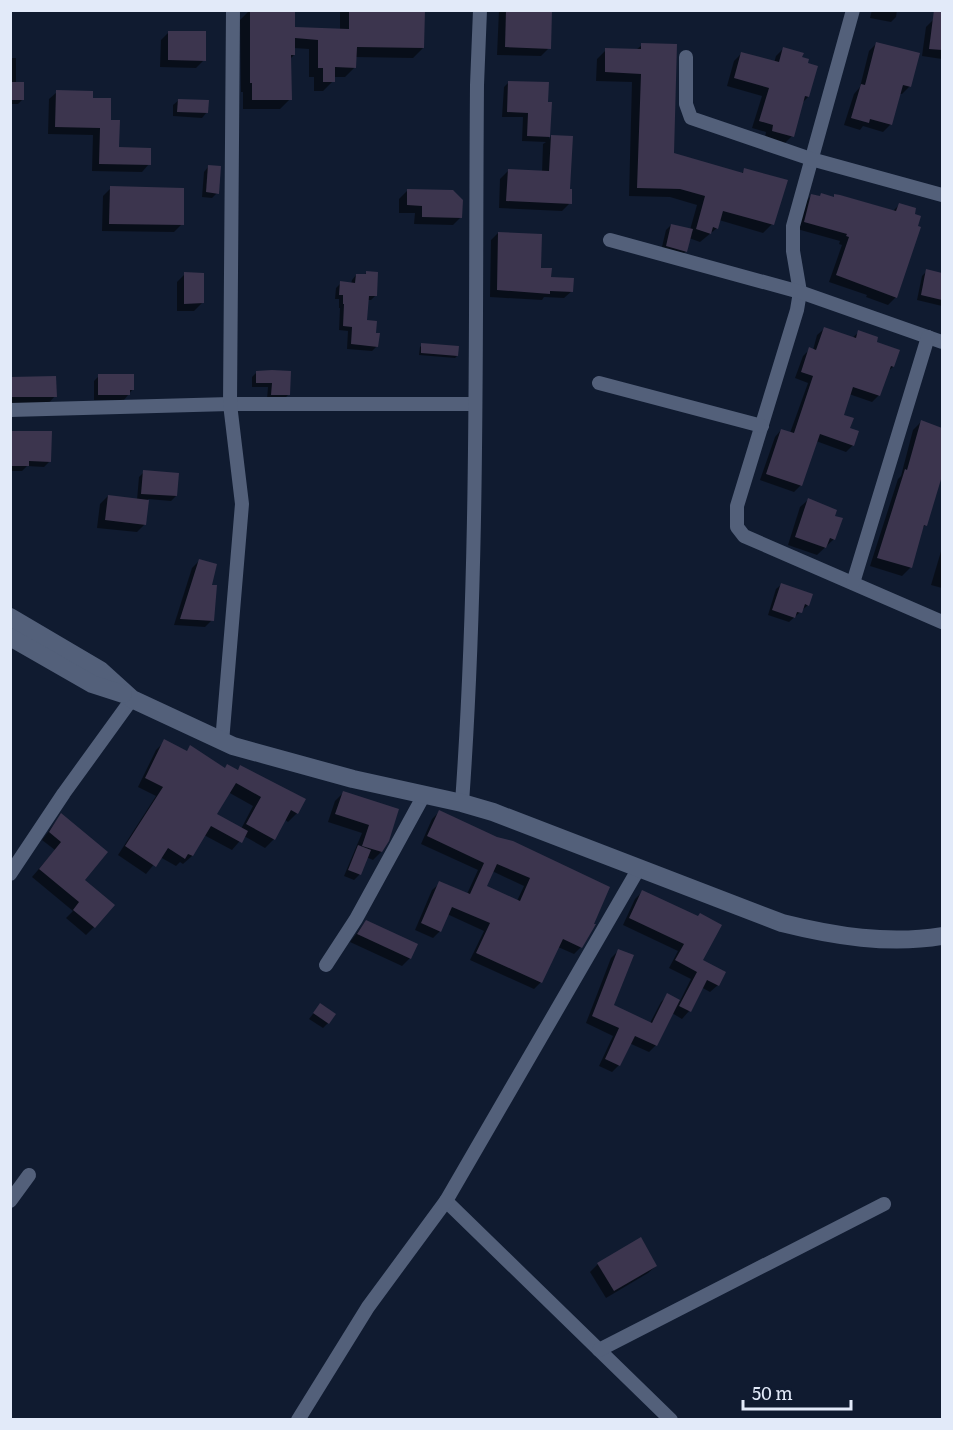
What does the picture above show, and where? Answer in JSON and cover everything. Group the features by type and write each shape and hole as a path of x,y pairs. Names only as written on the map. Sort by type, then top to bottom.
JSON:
{"street":[{"path":"222,741 242,504 230,404 233,10"},
{"path":"462,803 472,555 477,85 480,10"},
{"path":"853,10 794,226 793,251 800,292 797,310 737,506 736,527 744,536 942,622"},
{"path":"686,57 686,104 692,118 811,159 942,193"},
{"path":"610,240 800,292 942,342"},
{"path":"853,583 928,337"},
{"path":"598,383 762,426"},
{"path":"10,410 230,404 474,404"},
{"path":"10,617 100,670 128,697"},
{"path":"10,637 92,684 128,697 246,750 493,812 782,922 822,933 899,940 942,936"},
{"path":"10,874 128,697"},
{"path":"326,965 356,919 424,795"},
{"path":"298,1419 368,1307 446,1201 639,868"},
{"path":"10,1201 28,1175"},
{"path":"446,1201 671,1419"},
{"path":"599,1350 884,1204"}],"building":[{"path":"250,10 295,10 295,27 349,29 349,10 425,10 424,48 357,47 356,68 335,67 335,82 323,82 323,68 318,68 318,40 295,38 295,55 291,55 292,100 252,100"},
{"path":"506,10 552,10 551,49 505,47"},
{"path":"934,10 942,10 942,50 929,49"},
{"path":"168,31 206,31 206,61 168,60"},
{"path":"876,42 920,53 911,87 903,85 892,125 870,119 869,123 851,118 861,84 865,85"},
{"path":"641,43 677,44 674,153 743,173 744,168 788,180 774,225 723,211 718,229 713,227 711,234 696,229 705,196 680,189 637,188 641,74 605,72 605,48 641,49"},
{"path":"783,47 804,53 802,57 809,59 808,63 818,66 809,97 805,96 794,137 772,131 773,125 759,121 769,88 734,78 741,52 779,62"},
{"path":"508,81 549,82 548,102 552,102 550,137 527,136 528,113 507,112"},
{"path":"10,82 24,82 24,100 10,100"},
{"path":"56,90 93,91 93,98 111,98 111,120 120,120 119,147 151,148 151,165 99,164 100,128 55,127"},
{"path":"178,99 209,100 208,113 177,112"},
{"path":"551,135 573,136 570,189 572,189 572,204 506,201 508,169 549,171"},
{"path":"208,165 221,166 219,194 206,192"},
{"path":"110,186 184,188 184,225 109,224"},
{"path":"407,189 453,190 463,200 462,218 422,217 422,206 407,205"},
{"path":"821,193 834,197 834,194 840,195 896,211 899,203 916,208 915,214 921,216 918,226 921,227 897,298 836,275 849,237 846,236 847,234 804,222 811,194 820,196"},
{"path":"671,224 693,229 687,252 666,246"},
{"path":"498,232 542,234 541,268 552,268 551,277 574,278 573,292 550,291 550,294 497,290"},
{"path":"926,269 942,273 942,300 921,295"},
{"path":"366,271 378,272 377,296 369,296 367,320 377,321 376,333 380,333 378,347 351,344 352,327 343,326 344,304 343,295 339,295 340,281 355,283 356,274 366,274"},
{"path":"184,272 204,273 204,303 184,304"},
{"path":"824,327 856,338 858,330 878,337 877,342 900,350 894,367 891,366 880,396 853,387 844,415 854,418 850,428 859,431 854,446 820,434 802,486 766,474 781,429 794,433 813,376 801,372 809,347 816,350"},
{"path":"421,343 459,346 458,356 421,353"},
{"path":"256,371 291,371 290,395 271,395 272,383 256,383"},
{"path":"98,374 134,374 134,390 130,390 130,395 98,395"},
{"path":"56,376 57,397 10,397 10,377"},
{"path":"921,420 942,428 942,476 927,526 924,525 912,568 877,558 905,469 907,470"},
{"path":"10,431 52,431 51,462 29,461 29,466 10,466"},
{"path":"143,470 179,473 177,496 141,494"},
{"path":"108,495 149,500 146,525 105,520"},
{"path":"808,498 837,510 835,516 843,518 835,540 830,538 826,548 795,537"},
{"path":"199,559 217,564 212,585 217,585 214,621 180,619"},
{"path":"781,583 813,594 809,606 805,604 802,613 797,612 795,618 772,610"},
{"path":"164,739 187,751 190,745 225,768 227,764 238,770 240,765 306,799 298,814 291,810 275,840 246,824 261,797 236,783 217,814 248,831 242,843 211,826 193,856 188,854 185,859 168,848 156,867 125,846 163,787 145,778"},
{"path":"343,791 399,809 389,841 382,852 362,846 369,825 335,814"},
{"path":"439,810 497,837 513,841 610,887 594,924 596,924 582,948 563,939 542,983 476,953 490,923 452,907 441,932 421,923 439,881 470,894 484,863 427,836","holes":["497,864 530,878 520,901 487,886"]},
{"path":"61,813 108,852 85,880 115,905 95,928 73,910 79,902 39,869 61,842 49,832"},
{"path":"358,845 371,850 361,875 348,870"},
{"path":"642,890 698,916 700,913 722,925 703,960 726,972 719,986 707,980 691,1012 679,1006 697,972 675,960 684,944 629,918"},
{"path":"366,920 418,944 411,959 357,934"},
{"path":"618,949 634,955 614,1005 652,1023 667,993 680,1000 657,1046 635,1036 620,1066 605,1059 619,1028 592,1016"},
{"path":"320,1003 336,1014 329,1024 313,1013"},
{"path":"641,1237 657,1266 614,1291 597,1263"}]}
